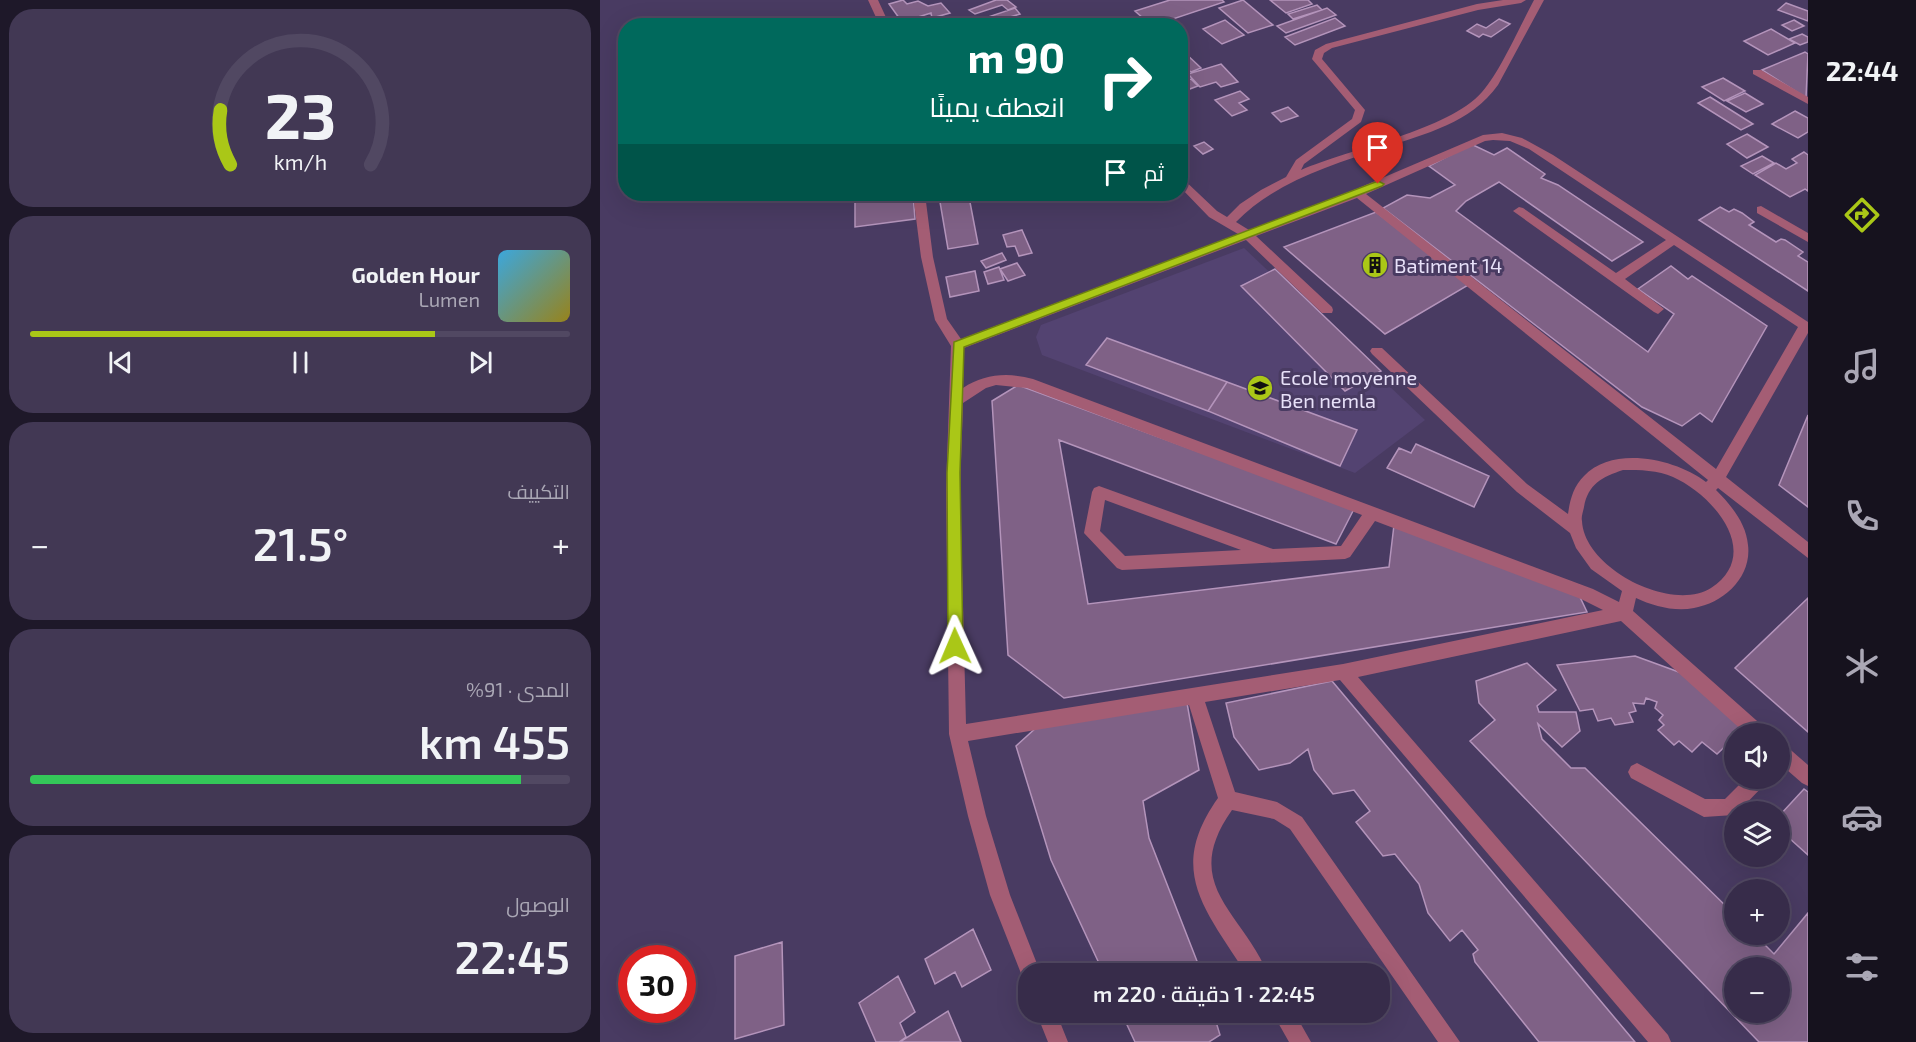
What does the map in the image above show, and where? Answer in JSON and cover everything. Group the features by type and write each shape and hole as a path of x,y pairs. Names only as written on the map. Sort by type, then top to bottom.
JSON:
{"street":[{"path":"873,0 881,18"},
{"path":"1292,178 1300,162 1357,120 1360,110 1317,59 1319,52 1329,46 1375,34 1478,8 1521,0"},
{"path":"1228,223 1238,211 1260,194 1292,178 1445,122 1470,109 1486,96 1493,85 1539,0"},
{"path":"1757,72 1808,101"},
{"path":"958,345 1358,193 1483,138 1501,135 1524,141 1806,327 1712,485"},
{"path":"1188,188 1213,214 1248,236 1328,310"},
{"path":"1358,193 1712,485 1808,551"},
{"path":"919,201 927,257 941,320 958,345 953,489 958,734 977,816 1000,895 1027,963"},
{"path":"1761,210 1808,238"},
{"path":"1520,211 1658,309"},
{"path":"1616,279 1674,240"},
{"path":"1377,351 1522,488 1575,528"},
{"path":"955,402 975,385 1001,377 1028,383 1587,594 1624,613 1747,723"},
{"path":"1623,464 1649,464 1712,485 1736,525 1742,547 1740,568 1729,585 1710,598 1685,603 1657,600 1630,590 1606,574 1586,552 1575,528 1574,505 1583,486 1599,472 1623,464"},
{"path":"1272,555 1100,492 1092,533 1122,563 1345,552 1372,513"},
{"path":"1624,613 1630,590"},
{"path":"958,734 1343,672 1624,613"},
{"path":"1343,672 1660,1042"},
{"path":"1195,696 1228,800"},
{"path":"1790,763 1808,777"},
{"path":"1638,772 1704,808 1729,808 1748,789"},
{"path":"1228,800 1211,824 1202,857 1206,892 1251,963"},
{"path":"1228,800 1277,811 1296,823 1450,1042"},
{"path":"1050,1023 1058,1042"},
{"path":"1289,1023 1301,1042"}],"shaded area":[{"name":"Ecole moyenne Ben nemla","path":"1244,248 1425,420 1355,473 1042,355 1036,337 1041,325"}],"building":[{"path":"903,0 907,4 918,1 928,6 941,3 950,13 932,18 931,13 915,18 899,18 889,4"},
{"path":"996,0 1007,0 1016,7 1008,10 1002,5 975,14 969,10"},
{"path":"1170,0 1222,0 1224,2 1176,18 1143,18 1135,11"},
{"path":"1243,0 1273,25 1248,33 1219,8"},
{"path":"1270,0 1308,0 1312,4 1286,13"},
{"path":"1786,3 1808,11 1808,21 1778,10"},
{"path":"1317,5 1322,10 1293,19 1288,14"},
{"path":"1015,8 1020,14 1007,18 985,18"},
{"path":"1327,8 1336,15 1286,33 1277,26"},
{"path":"1335,18 1345,26 1295,45 1285,37"},
{"path":"1499,19 1510,24 1491,37 1483,34 1479,37 1467,31 1477,24 1486,28"},
{"path":"1225,20 1244,35 1222,44 1203,29"},
{"path":"1794,20 1804,26 1792,31 1782,25"},
{"path":"1771,29 1795,43 1768,55 1744,41"},
{"path":"1802,34 1808,37 1808,42 1800,45 1789,39"},
{"path":"1805,52 1808,54 1806,98 1762,70"},
{"path":"1188,56 1201,68 1191,72 1188,70"},
{"path":"1221,64 1238,82 1221,87 1216,82 1200,87 1188,74"},
{"path":"1723,78 1745,91 1724,101 1702,87"},
{"path":"1191,79 1198,86 1188,90 1188,80"},
{"path":"1240,91 1249,99 1239,103 1247,110 1232,116 1215,100"},
{"path":"1745,93 1763,104 1746,112 1727,101"},
{"path":"1710,97 1753,124 1741,130 1698,103"},
{"path":"1288,107 1298,116 1281,122 1272,113"},
{"path":"1795,111 1808,118 1808,132 1798,138 1772,124"},
{"path":"1747,134 1768,147 1747,158 1727,144"},
{"path":"1204,142 1213,149 1203,154 1194,146"},
{"path":"1471,144 1494,155 1507,148 1545,174 1541,178 1558,185 1643,242 1612,261 1499,182 1466,201 1456,211 1648,352 1674,314 1638,289 1671,266 1688,279 1692,276 1767,326 1712,422 1700,413 1682,426 1642,407 1383,208 1407,195 1430,198 1455,185 1429,166"},
{"path":"1804,152 1808,155 1808,191 1805,189 1790,197 1755,175 1776,163 1786,169 1797,163 1792,159"},
{"path":"1762,156 1774,163 1753,174 1741,166"},
{"path":"914,201 915,219 855,227 855,202"},
{"path":"970,201 978,244 948,249 940,202"},
{"path":"1720,207 1729,212 1734,209 1742,213 1754,222 1749,225 1776,242 1781,239 1785,240 1803,252 1798,256 1808,262 1808,291 1699,220"},
{"name":"Batiment 14","path":"1376,212 1470,284 1385,334 1284,247"},
{"path":"1022,230 1032,253 1019,256 1015,246 1007,247 1003,235"},
{"path":"1002,253 1006,260 986,268 981,261"},
{"path":"1017,263 1025,275 1008,281 1000,269"},
{"path":"999,267 1004,280 988,284 984,272"},
{"path":"1275,269 1381,371 1345,391 1241,286"},
{"path":"975,271 979,291 950,297 946,277"},
{"path":"1107,338 1227,382 1208,411 1086,365"},
{"path":"1227,382 1357,430 1340,466 1208,411"},
{"path":"1018,385 1354,509 1336,544 1059,440 1088,604 1389,567 1394,525 1579,595 1587,612 1064,698 1008,655 992,401"},
{"path":"1808,415 1808,507 1779,485"},
{"path":"1416,444 1489,476 1474,507 1387,468 1399,448 1411,453"},
{"path":"1808,598 1808,732 1735,668"},
{"path":"1635,656 1687,675 1743,723 1724,723 1724,747 1717,754 1702,742 1692,752 1679,741 1674,745 1658,730 1664,725 1659,720 1663,715 1655,708 1657,702 1646,698 1644,704 1633,703 1636,711 1629,713 1633,722 1615,725 1611,718 1598,721 1593,709 1580,711 1557,665"},
{"path":"1527,663 1556,690 1537,706 1539,712 1576,712 1580,731 1562,747 1538,724 1542,739 1571,768 1585,768 1724,904 1724,945 1765,945 1774,954 1781,945 1790,945 1790,935 1808,913 1808,1042 1759,1042 1741,1023 1790,1023 1790,957 1724,957 1724,1006 1470,741 1495,720 1479,703 1476,681"},
{"path":"1332,681 1635,1042 1539,1042 1475,962 1473,954 1478,950 1462,930 1450,941 1428,913 1419,884 1395,854 1383,856 1356,822 1370,811 1354,790 1333,794 1314,770 1308,749 1290,763 1259,770 1234,737 1226,703"},
{"path":"1187,703 1199,770 1143,801 1149,838 1198,963 1099,963 1051,860 1016,746 1037,727"},
{"path":"1804,789 1808,792 1808,855 1790,839 1790,804"},
{"path":"973,929 991,970 962,987 955,972 935,984 925,959"},
{"path":"782,942 784,1025 735,1039 735,956"},
{"path":"898,976 915,1012 900,1023 906,1037 899,1042 876,1042 859,1003"},
{"path":"948,1011 961,1042 900,1042"},
{"path":"1126,1023 1216,1023 1220,1035 1209,1042 1135,1042"}],"place":[{"name":"Batiment 14","path":"1375,265"},
{"name":"Ecole moyenne Ben nemla","path":"1260,388"}],"route":[{"path":"955,646 953,473 958,345 1248,236 1378,184"}]}
